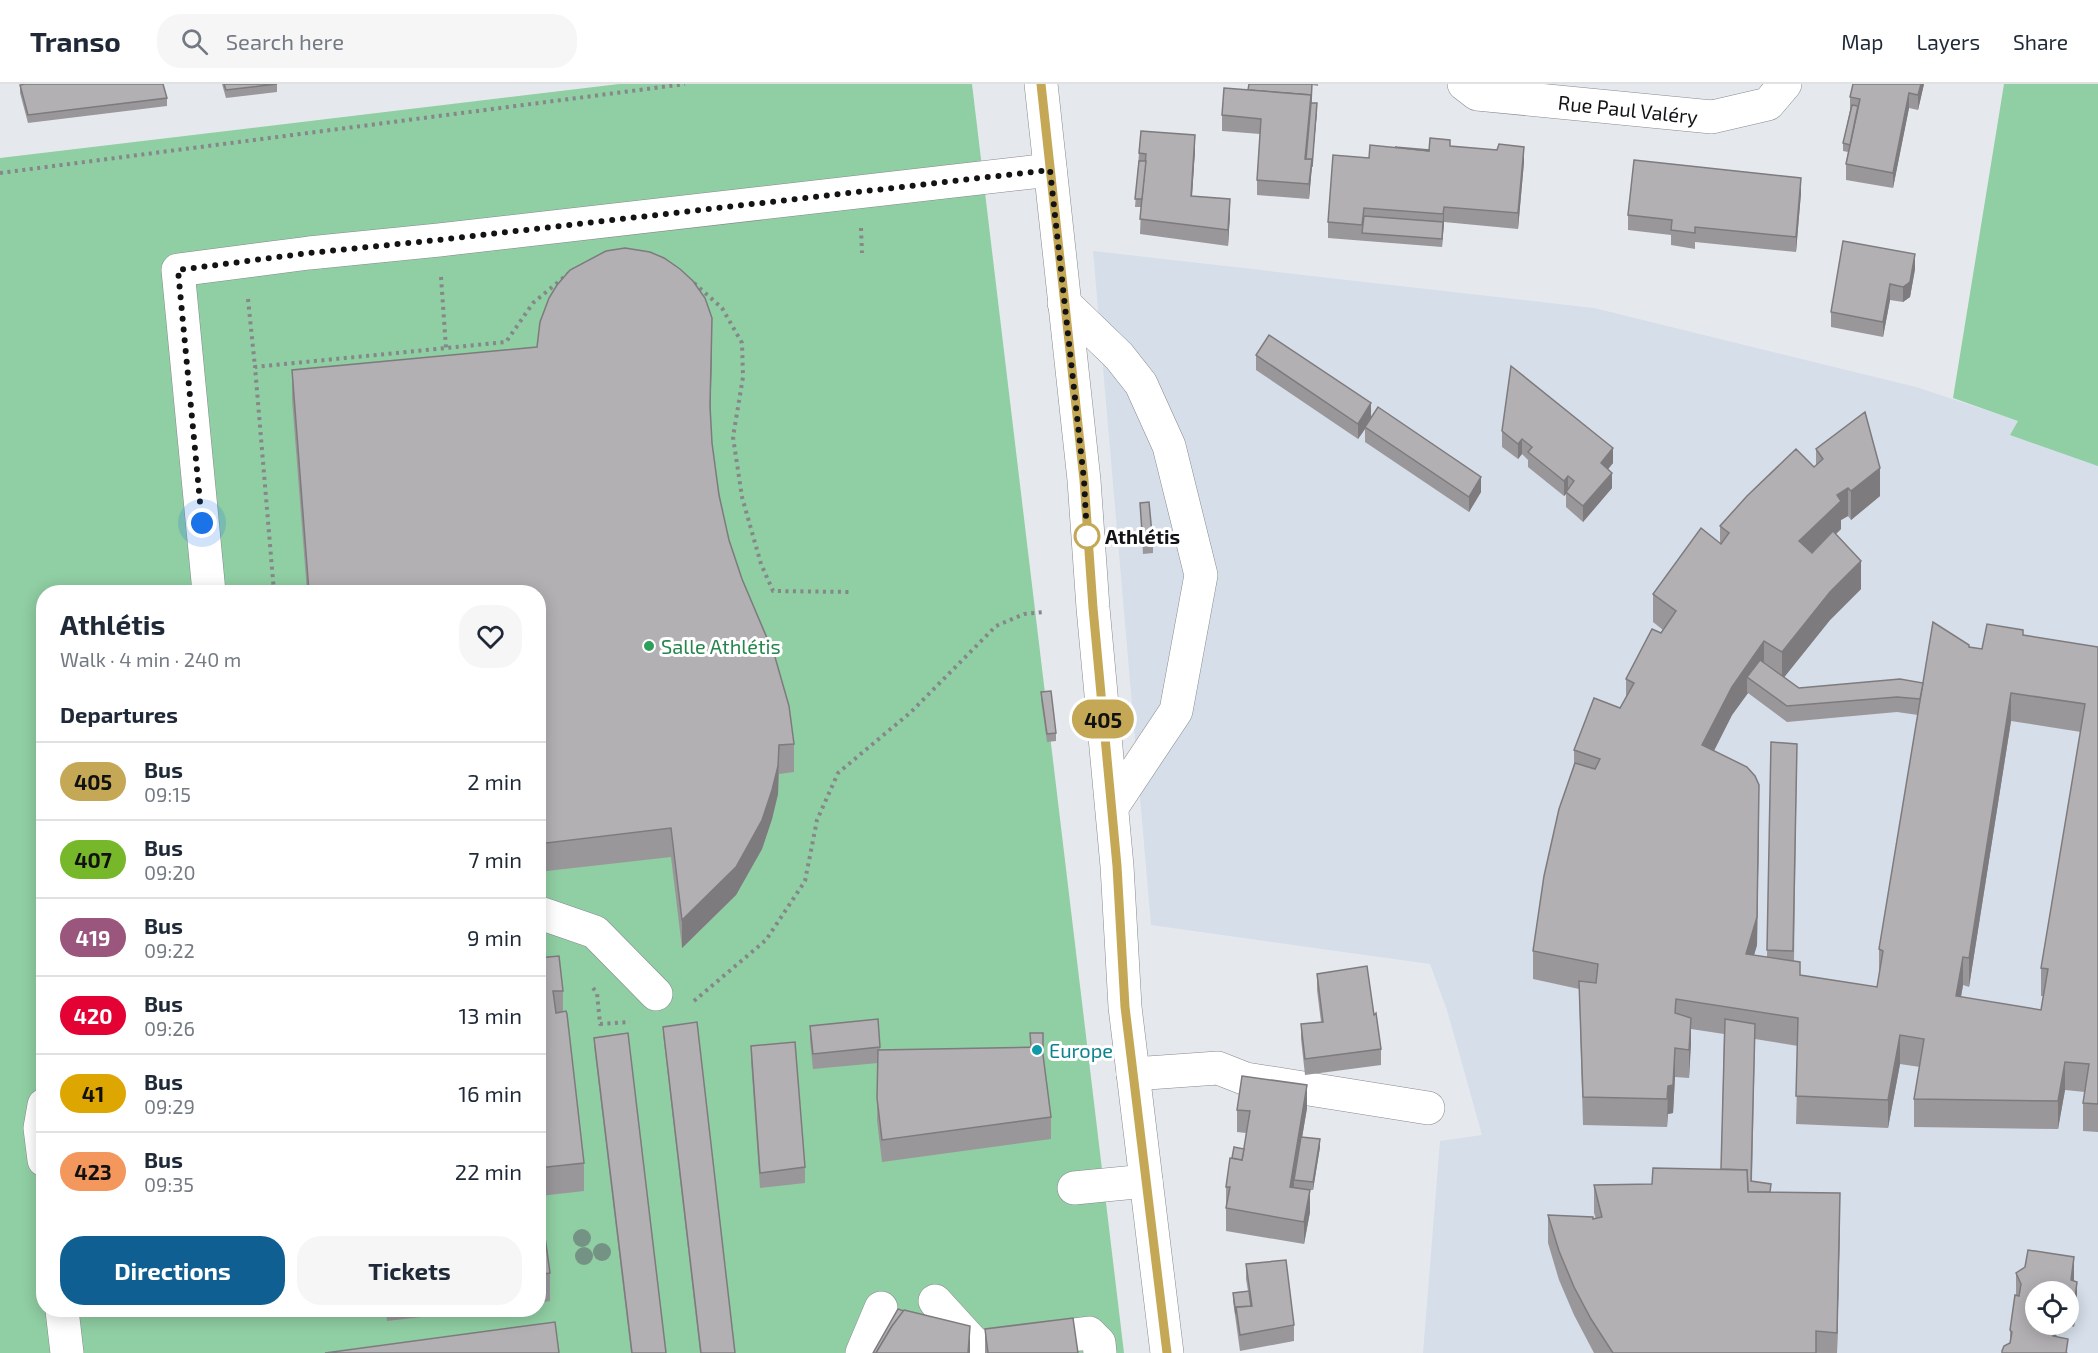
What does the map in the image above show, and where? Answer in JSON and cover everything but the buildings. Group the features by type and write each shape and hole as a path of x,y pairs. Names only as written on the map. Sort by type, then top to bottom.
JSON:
{"street":[{"path":"1041,84 1084,480 1093,608 1117,866 1125,1007 1167,1353"},
{"name":"Rue Paul Valéry","path":"1464,84 1477,94 1712,117 1768,104 1785,84"},
{"path":"207,585 178,270 309,253 1050,170"},
{"path":"1064,303 1119,356 1141,384 1168,446 1201,575 1176,711 1112,807"},
{"path":"546,915 596,932 656,994"},
{"path":"1133,1074 1218,1068 1246,1079 1428,1108"},
{"path":"1074,1188 1146,1181"},
{"path":"935,1301 977,1347 1089,1333 1099,1343 1100,1353"},
{"path":"862,1353 881,1308"},
{"path":"63,1317 67,1353"}],"path":[{"path":"0,173 685,84"},
{"path":"438,240 446,348"},
{"path":"244,262 273,585"},
{"path":"255,367 506,342 533,303 575,269"},
{"path":"688,278 722,308 742,343 743,377 733,437 741,497 761,564 773,591 851,592"},
{"path":"691,1004 766,939 805,881 817,820 838,773 911,712 996,626 1024,614 1045,612"},
{"path":"591,984 597,993 600,1024 635,1021"}],"shaded area":[{"path":"1093,251 1594,308 1916,387 2098,447 2098,1353 1423,1353 1440,1141 1482,1135 1447,1010 1430,964 1151,925"}],"green space":[{"path":"619,84 972,84 1124,1353 0,1353 0,158"},
{"path":"2004,84 2098,84 2098,466 2010,435 2018,421 1953,398"}],"bus line":[{"name":"405","path":"1041,84 1084,480 1093,608 1117,866 1125,1007 1167,1353"}],"place":[{"name":"Athlétis","path":"1087,536"},
{"name":"Salle Athlétis","path":"649,646"},
{"name":"Europe","path":"1037,1050"}],"route":[{"path":"202,523 178,270 309,253 1050,170 1084,480 1087,536"}]}
